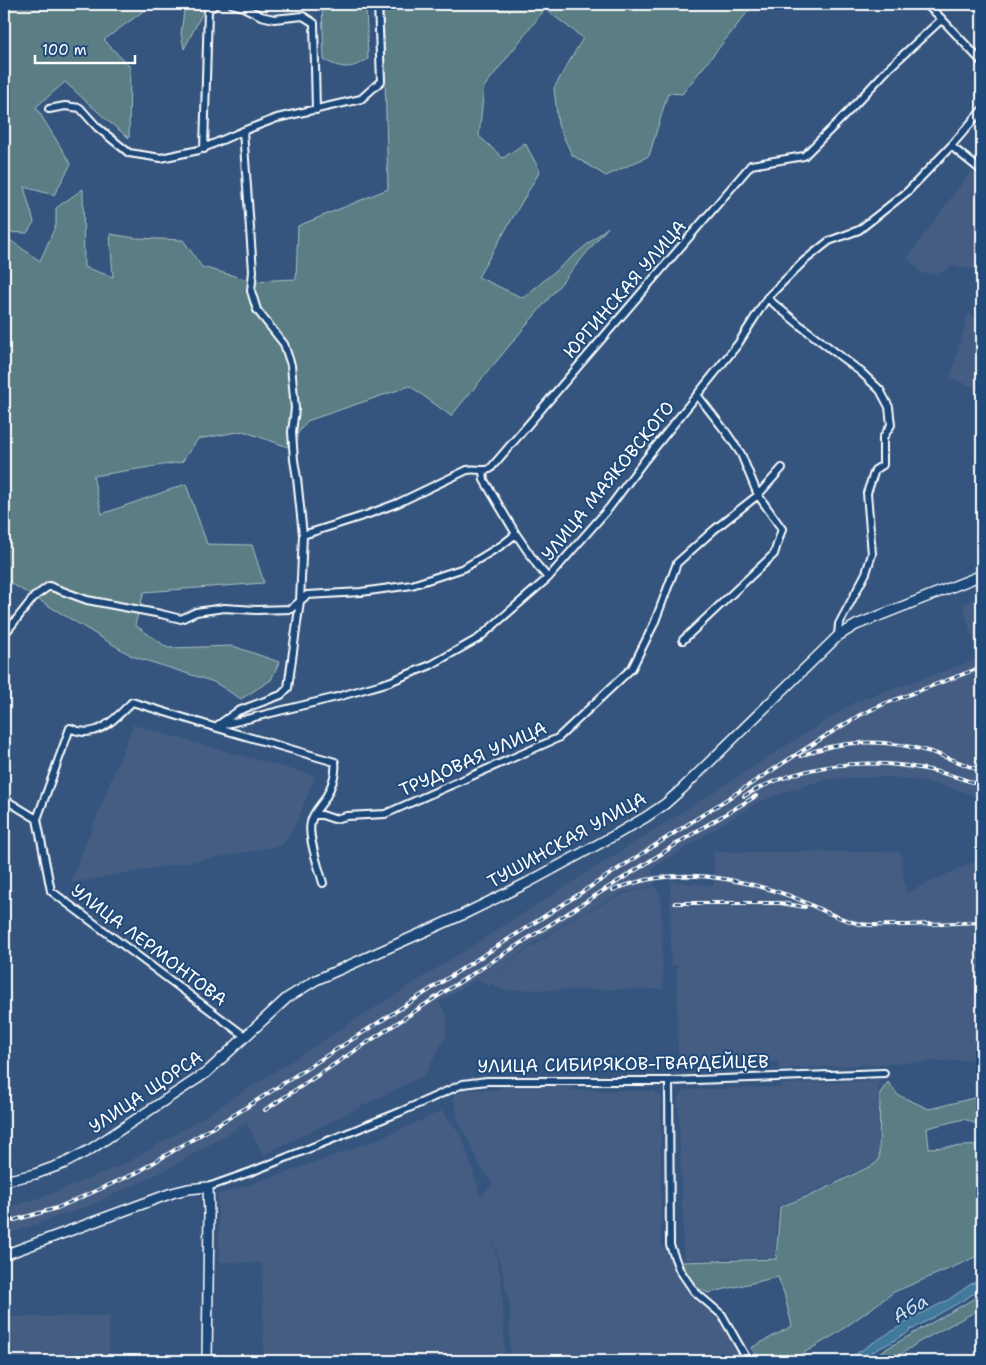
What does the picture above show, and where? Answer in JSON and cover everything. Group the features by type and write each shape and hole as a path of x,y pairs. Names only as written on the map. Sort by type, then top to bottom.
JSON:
{"main road":[{"name":"ТУШИНСКАЯ УЛИЦА","path":"287,998 316,980 462,915 527,883 646,817 683,788 838,636 856,626 982,575"},
{"name":"УЛИЦА ЩОРСА","path":"4,1181 35,1174 64,1163 91,1149 206,1073 287,998"},
{"name":"УЛИЦА СИБИРЯКОВ-ГВАРДЕЙЦЕВ","path":"4,1255 172,1193 208,1187"},
{"path":"207,1361 208,1187"}],"street":[{"path":"204,148 208,10 216,4"},
{"path":"232,4 261,16 274,19 303,16 314,23 316,110"},
{"path":"49,109 65,106 80,108 98,127 129,153 161,158 204,148 277,118 362,99 381,81 378,4"},
{"path":"926,4 942,18 982,62"},
{"name":"ЮРГИНСКАЯ УЛИЦА","path":"483,471 490,469 751,165 804,156 890,67 942,18"},
{"name":"УЛИЦА МАЯКОВСКОГО","path":"214,727 337,697 389,682 431,664 479,638 548,578 609,508 644,461 738,344 767,298 804,261 829,241 859,230 907,192 982,110"},
{"path":"214,727 238,711 281,695 288,688 300,601 300,564 303,535 292,432 295,409 291,365 284,344 257,310 251,291 253,271 243,131"},
{"path":"951,146 982,171"},
{"path":"767,298 861,372 880,390 889,407 891,425 883,438 883,465 876,470 868,493 872,554 866,573 839,624 838,636"},
{"path":"683,640 774,554 782,529 758,495 741,454 698,396"},
{"path":"303,535 398,503 474,468 483,471 484,480 516,534 548,578"},
{"name":"ТРУДОВАЯ УЛИЦА","path":"314,815 322,815 334,820 346,816 385,814 558,738 632,668 654,624 676,563 758,495 782,468"},
{"path":"8,630 34,597 49,586 87,600 182,619 196,612 224,608 256,610 291,609 307,595 361,592 412,585 464,568 502,545 516,534"},
{"path":"4,799 37,819 70,728 78,732 98,729 110,724 132,702 335,762 336,769 326,797 310,823 310,832 323,883"},
{"name":"УЛИЦА ЛЕРМОНТОВА","path":"37,819 51,891 246,1037"},
{"name":"УЛИЦА СИБИРЯКОВ-ГВАРДЕЙЦЕВ","path":"208,1187 400,1112 463,1084 487,1081 669,1081 884,1073"},
{"path":"669,1081 670,1245 679,1269 694,1291 722,1315 748,1361"}],"shaded area":[{"path":"971,171 982,181 982,271 952,266 942,272 930,275 922,273 907,258"},
{"path":"968,314 982,319 982,390 950,378"},
{"path":"982,595 982,799 959,790 892,777 823,780 759,802 652,869 655,885 625,892 575,916 511,960 489,987 478,978 439,1002 448,1017 446,1036 425,1075 263,1155 247,1124 251,1121 162,1172 91,1205 4,1234 4,1208 43,1197 129,1162 194,1123 855,702 978,659 963,604"},
{"path":"133,725 315,776 296,824 281,846 70,883"},
{"path":"714,852 900,852 906,893 982,858 982,1059 779,1069 778,1062 678,1064 677,965 671,965 670,881 714,886"},
{"path":"655,886 661,898 663,989 503,990 492,984 511,961 575,917 624,894"},
{"path":"879,1081 878,1158 874,1163 794,1201 777,1206 775,1257 684,1260 678,1098 685,1090 781,1087 781,1084"},
{"path":"500,1086 571,1087 571,1090 653,1091 661,1096 661,1244 686,1285 731,1335 745,1361 510,1361 510,1307 502,1269 492,1236 502,1283 505,1361 264,1361 262,1263 220,1262 217,1195 369,1143 442,1111 462,1136 481,1198 493,1183 481,1168 458,1119 453,1095 465,1090 500,1090"},
{"path":"982,1280 982,1291 971,1295 911,1329 905,1335 872,1352 863,1360 846,1361 920,1314 948,1300 971,1284"},
{"path":"109,1316 109,1361 12,1361 11,1317"}],"green space":[{"path":"4,4 153,4 104,40 130,67 129,138 65,82 36,107 71,164 54,195 24,187 34,222 27,233 4,232"},
{"path":"185,4 207,4 184,49 181,33"},
{"path":"322,4 366,4 368,59 351,67 342,67 324,60"},
{"path":"383,4 754,4 682,94 668,93 649,156 606,176 572,155 558,125 554,88 583,38 545,9 484,87 479,136 503,158 525,143 540,171 478,277 523,298 608,227 451,416 410,386 307,421 288,447 243,431 198,439 182,462 93,476 102,514 186,484 207,544 252,545 264,583 144,592 135,625 168,648 233,646 279,662 271,680 241,699 214,682 132,656 4,579 4,236 40,261 56,225 56,208 83,189 84,267 113,277 110,234 135,238 183,240 202,267 252,281 296,279 298,226 388,189"},
{"path":"888,1082 898,1095 929,1109 982,1096 982,1126 964,1119 927,1128 929,1148 982,1145 982,1253 894,1292 836,1334 790,1361 760,1361 751,1348 792,1326 778,1277 708,1293 694,1286 682,1262 776,1259 780,1207 814,1194 875,1164 879,1159 880,1093"},
{"path":"982,1294 982,1308 919,1342 891,1361 868,1361 879,1353"}],"railway":[{"path":"4,1223 57,1208 136,1173 242,1110 860,715 982,667"},
{"path":"801,756 816,750 847,744 896,744 941,755 982,771"},
{"path":"744,796 772,782 801,772 831,766 862,764 892,764 922,769 982,786"},
{"path":"265,1110 441,994 697,831 756,796"},
{"path":"613,890 635,882 658,878 674,876 709,877 761,887 793,897 834,916 860,924 906,925 982,922"},
{"path":"675,903 780,903 805,907"}],"water label":[{"name":"Аба","path":"910,1308"}]}
